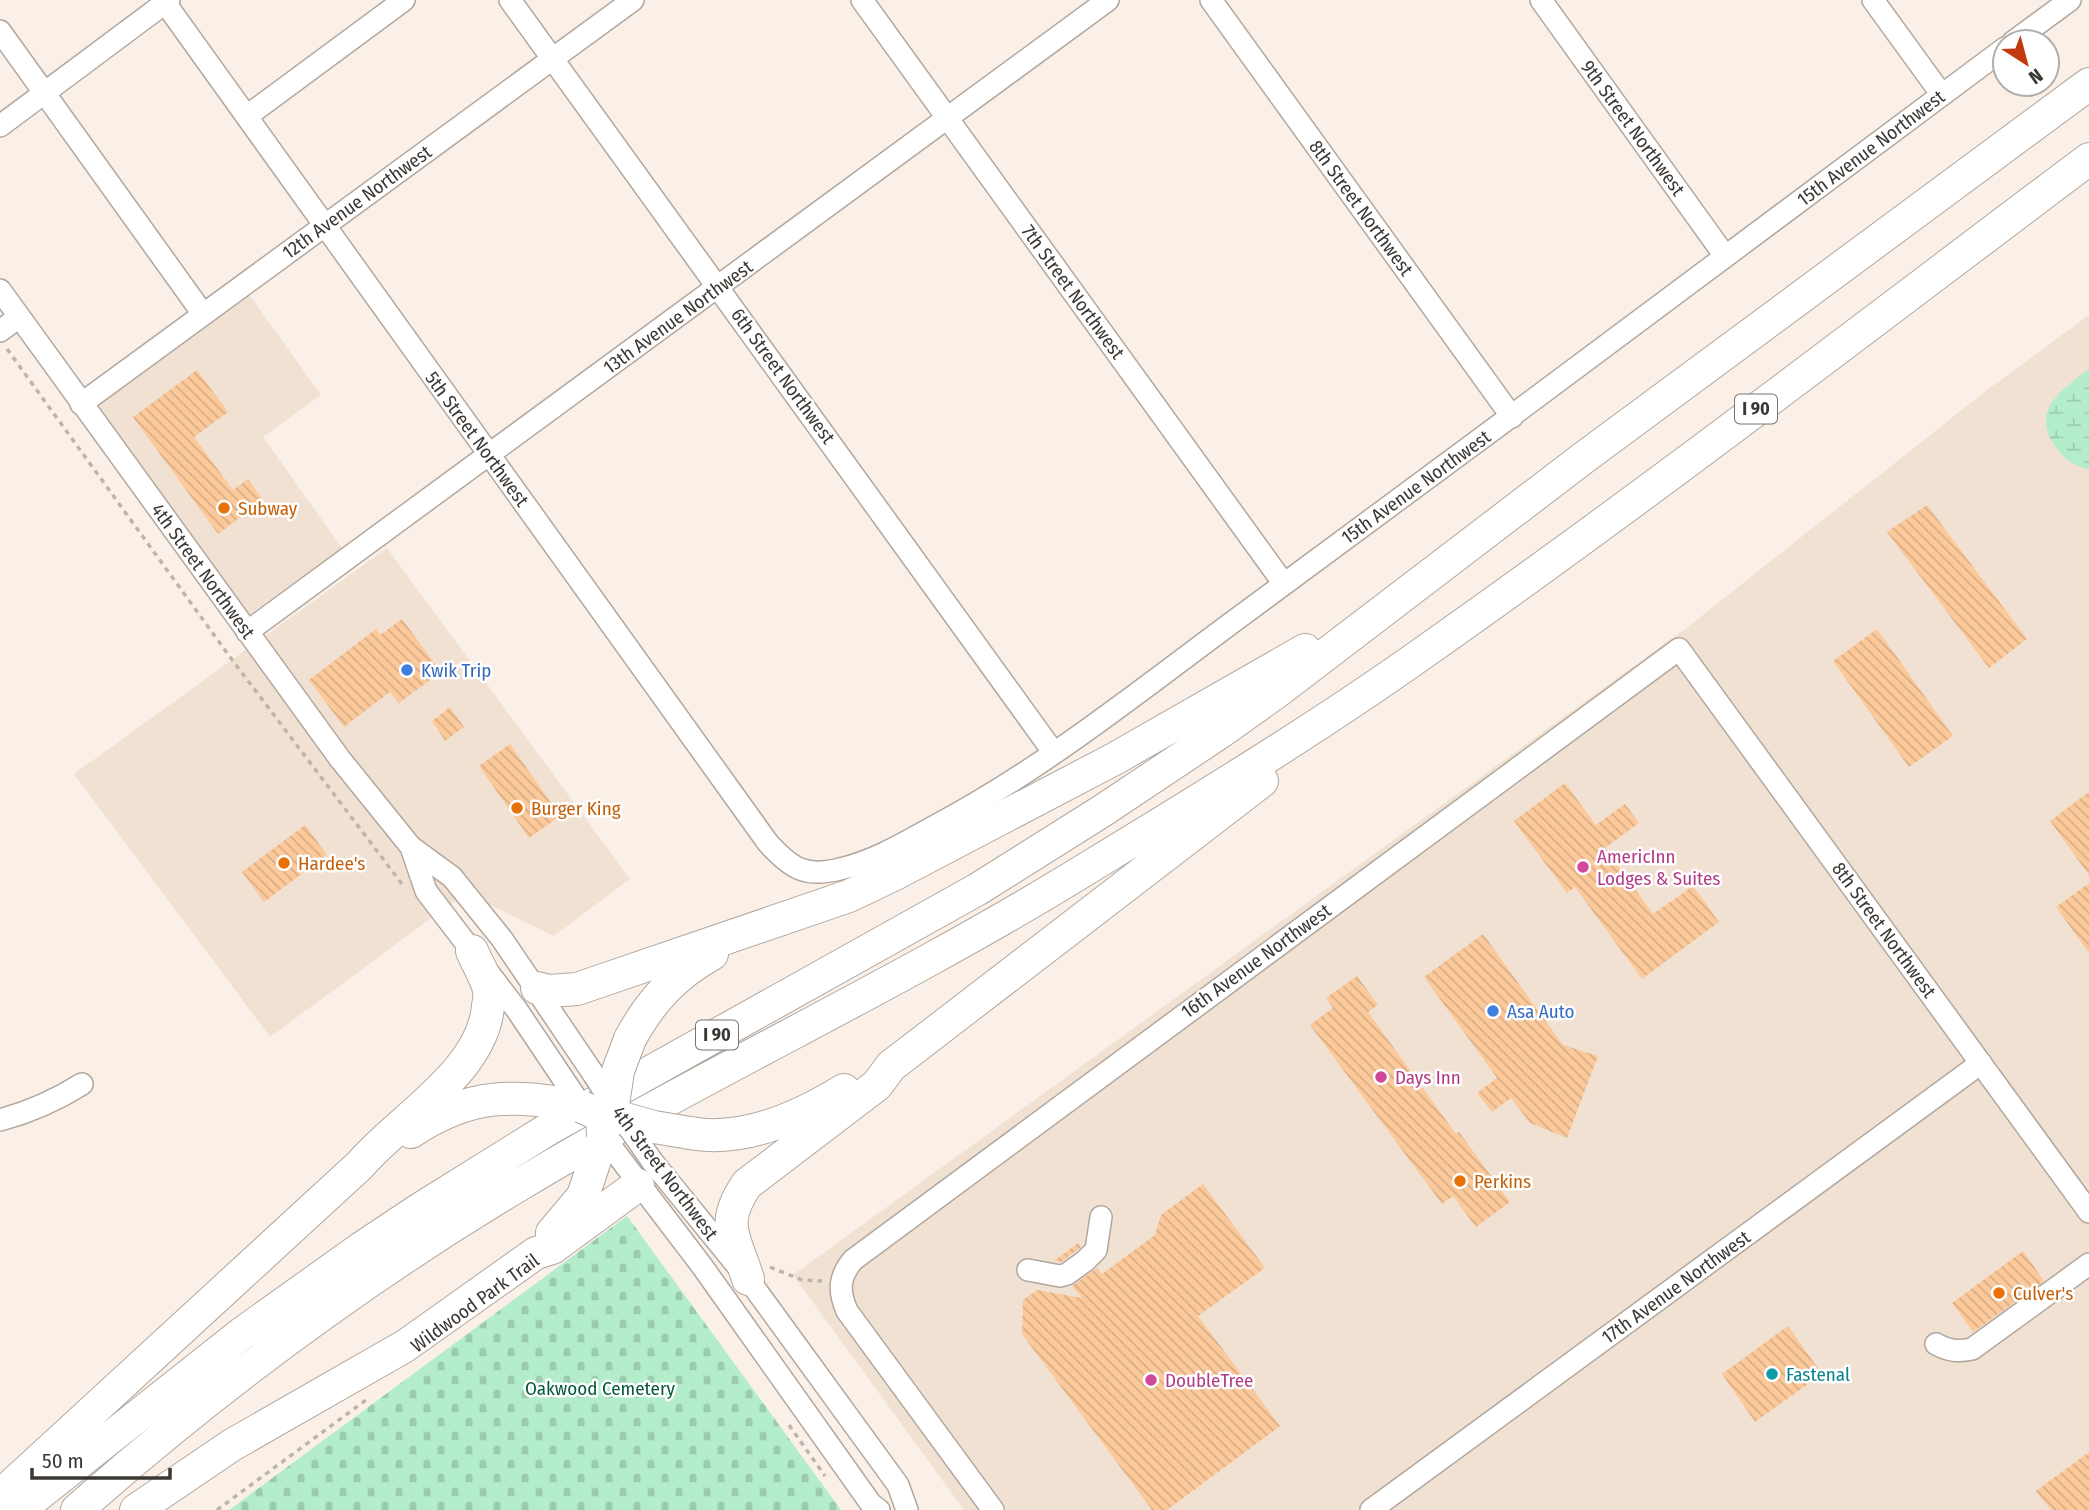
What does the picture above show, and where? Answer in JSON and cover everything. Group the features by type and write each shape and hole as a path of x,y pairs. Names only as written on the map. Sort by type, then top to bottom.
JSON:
{"highway":[{"name":"I 90","path":"19,1510 240,1334 360,1249 550,1128 916,925 1048,846 1233,723 2083,89"},
{"name":"I 90","path":"77,1510 166,1435 273,1351 402,1259 465,1218 597,1140 1065,882 1316,725 1419,656 1594,531 2089,159"},
{"path":"537,988 577,989 849,896 939,852 1116,758 1427,578"},
{"path":"748,1279 734,1238 730,1216 747,1184 877,1084 891,1066 1244,795 1419,656"},
{"path":"136,1510 232,1445 405,1346 536,1253 583,1196 607,1119 618,1071 630,1040 652,1003 680,975 715,952 775,932 793,915"},
{"path":"0,1496 360,1165 377,1145 467,1060 487,1023 489,991 472,951"},
{"path":"360,1165 380,1155 430,1119 494,1098 523,1097 607,1119 722,1136 767,1126 812,1108 869,1075 891,1066"},
{"path":"536,1253 552,1248 607,1119"}],"street":[{"path":"247,116 404,0"},
{"name":"6th Street Northwest","path":"510,0 1054,753"},
{"name":"12th Avenue Northwest","path":"81,404 633,0"},
{"name":"7th Street Northwest","path":"862,0 1284,584"},
{"name":"13th Avenue Northwest","path":"247,632 1108,0"},
{"name":"8th Street Northwest","path":"1211,0 1511,417"},
{"name":"9th Street Northwest","path":"1541,0 1725,256"},
{"path":"1873,0 1942,95"},
{"path":"2032,28 2070,0"},
{"path":"0,126 165,1"},
{"name":"5th Street Northwest","path":"165,1 768,843 800,871"},
{"path":"0,31 203,314"},
{"name":"15th Avenue Northwest","path":"800,871 817,873 869,860 960,813 1054,753 1511,417 1991,58"},
{"name":"4th Street Northwest","path":"0,290 340,759 411,847 452,877 502,939 537,988 607,1119 702,1266 871,1504 879,1510"},
{"path":"0,331 19,317"},
{"name":"8th Street Northwest","path":"1679,649 2089,1212"},
{"name":"16th Avenue Northwest","path":"993,1510 848,1311 840,1291 844,1271 864,1251 1679,649"},
{"name":"4th Street Northwest","path":"411,847 426,891 517,1010 607,1119 748,1279 898,1485 907,1510"},
{"name":"17th Avenue Northwest","path":"1371,1510 1981,1063"},
{"path":"0,1120 42,1107 82,1084"},
{"path":"1028,1270 1051,1276 1067,1274 1096,1250 1101,1217"},
{"path":"1937,1344 1960,1352 1972,1349 2089,1264"}],"path":[{"path":"0,339 251,686 409,893"},
{"path":"217,1510 376,1392"}],"shaded area":[{"path":"248,293 321,395 263,437 342,548 247,616 95,402"},
{"path":"2089,315 2089,1510 964,1510 793,1275 1685,629 1987,390"},
{"path":"387,548 630,879 554,936 490,905 475,886 270,1037 74,774"}],"green space":[{"path":"2089,369 2089,469 2075,464 2060,453 2049,436 2046,424 2047,413 2059,394"},
{"name":"Oakwood Cemetery","path":"627,1216 841,1510 229,1510"}],"building":[{"path":"197,370 228,412 194,437 233,490 248,479 263,500 218,534 133,417"},
{"path":"1927,505 2027,639 1989,668 1887,532"},
{"path":"402,619 441,672 399,703 390,692 344,727 309,680 376,629 380,635"},
{"path":"1877,629 1953,736 1909,767 1833,661"},
{"path":"450,707 464,727 445,741 432,721"},
{"path":"510,744 560,816 529,838 479,766"},
{"name":"AmericInn Lodges & Suites","path":"1565,783 1596,825 1625,804 1639,823 1605,848 1653,914 1693,886 1719,922 1642,979 1575,887 1567,893 1514,821"},
{"path":"2089,792 2089,875 2050,821"},
{"name":"Hardee's","path":"305,825 327,855 264,902 242,872"},
{"path":"2089,883 2089,953 2056,907"},
{"name":"Asa Auto","path":"1483,934 1563,1045 1598,1056 1567,1138 1530,1123 1511,1098 1492,1112 1477,1093 1497,1078 1424,977"},
{"name":"Days Inn","path":"1357,976 1378,1005 1368,1012 1456,1134 1459,1132 1510,1202 1476,1227 1453,1196 1442,1204 1310,1025 1333,1008 1326,998"},
{"name":"DoubleTree","path":"1203,1184 1265,1268 1198,1316 1280,1426 1167,1510 1152,1510 1022,1334 1023,1300 1037,1290 1082,1298 1072,1286 1097,1268 1102,1274 1155,1235 1161,1215"},
{"path":"1078,1243 1081,1247 1076,1251 1061,1262 1054,1261"},
{"name":"Culver's","path":"2023,1251 2044,1281 1973,1332 1952,1303"},
{"name":"Fastenal","path":"1788,1326 1822,1374 1755,1422 1722,1374"},
{"path":"2089,1452 2089,1510 2051,1510 2036,1491"}],"place":[{"name":"Subway","path":"224,508"},
{"name":"Kwik Trip","path":"407,670"},
{"name":"Burger King","path":"517,808"},
{"name":"Hardee's","path":"284,863"},
{"name":"AmericInn Lodges & Suites","path":"1583,867"},
{"name":"Asa Auto","path":"1493,1011"},
{"name":"Days Inn","path":"1381,1077"},
{"name":"Perkins","path":"1460,1181"},
{"name":"Culver's","path":"1999,1293"},
{"name":"Fastenal","path":"1772,1374"},
{"name":"DoubleTree","path":"1151,1380"}]}
